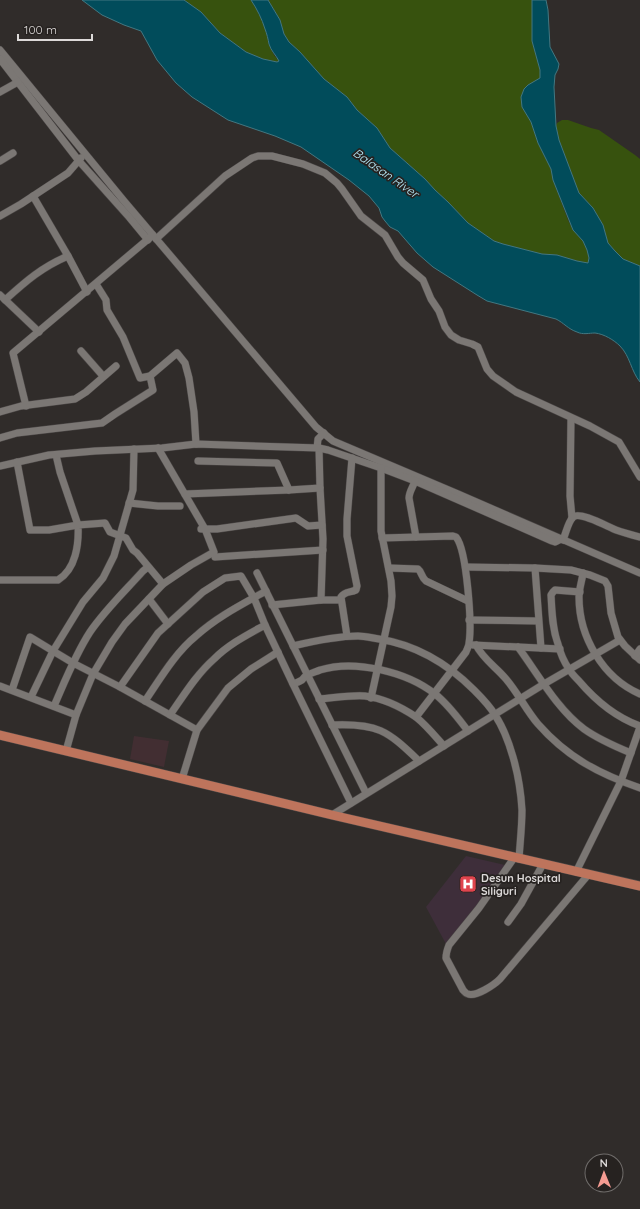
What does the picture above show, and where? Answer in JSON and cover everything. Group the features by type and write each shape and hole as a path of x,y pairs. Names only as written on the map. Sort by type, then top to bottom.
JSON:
{"main road":[{"path":"0,735 332,815 640,886"}],"street":[{"path":"0,50 85,153 152,238 316,427 324,434 333,441 640,573"},
{"path":"0,59 79,161 129,217 152,238"},
{"path":"0,92 18,82"},
{"path":"0,161 13,152"},
{"path":"0,216 68,173 85,153"},
{"path":"26,406 13,353 226,176 252,158 258,156 272,156 303,164 325,173 337,183 361,216 385,235 403,263 423,280 431,299 439,311 446,327 454,338 478,347 487,369 498,380 521,395 596,429 618,442 640,477"},
{"path":"33,196 68,256 86,292"},
{"path":"39,332 3,297 53,263 68,256"},
{"path":"96,284 106,300 107,310 123,336 140,378 150,376 177,353 185,362 194,412 196,444"},
{"path":"81,351 103,376"},
{"path":"0,412 75,398 86,392 116,366"},
{"path":"0,438 17,433 102,423 153,390 150,376"},
{"path":"0,466 56,455 196,444 318,448 352,458 415,481 552,541 556,541 562,539 572,518 570,496 571,418"},
{"path":"321,600 323,550 318,439 324,434"},
{"path":"66,751 76,714 93,674 112,642 125,624 163,584 191,565 214,552 185,494 158,448"},
{"path":"31,697 53,651 82,602 103,578 114,556 133,490 134,449"},
{"path":"0,580 58,580 69,570 77,548 78,524 60,472 56,455"},
{"path":"347,636 342,597 343,594 356,590 357,586 348,536 347,519 352,458"},
{"path":"198,461 277,463 289,490"},
{"path":"17,462 30,530 49,530 78,524 105,523 110,532 126,538 133,550 163,584"},
{"path":"371,698 392,596 389,568 381,531 381,468"},
{"path":"415,481 409,492 409,498 416,537"},
{"path":"185,494 320,488"},
{"path":"129,503 158,506 180,506"},
{"path":"572,518 574,516 581,516 617,531 640,537"},
{"path":"203,529 217,529 296,518 308,526 322,525"},
{"path":"382,538 456,537 460,543 466,567 469,620 473,645 505,678 538,723 559,746 578,760 621,781 640,788"},
{"path":"215,558 323,550"},
{"path":"54,706 73,663 90,632 102,616 148,567"},
{"path":"466,567 571,570 590,575 607,583 612,617 620,640 637,658 640,649"},
{"path":"389,568 418,569 426,581 468,601"},
{"path":"535,568 541,648"},
{"path":"257,573 366,794"},
{"path":"583,573 580,592 581,618 587,637 595,654 612,676 622,684 640,694"},
{"path":"120,687 158,633 202,592 225,578 241,576 254,598 265,625 351,803"},
{"path":"576,872 621,781 640,726 625,720 600,704 569,669 560,649 553,624 552,592 555,590 580,592"},
{"path":"145,702 173,660 195,636 223,614 266,591"},
{"path":"148,599 168,624"},
{"path":"272,605 321,600 342,600"},
{"path":"469,620 538,621"},
{"path":"170,715 194,680 214,658 235,642 265,625"},
{"path":"293,646 328,638 347,636 364,636 395,642 418,650 452,671 482,698 495,714 513,756 522,810 517,858 447,949 446,958 466,994 474,995 490,987 500,979 588,875"},
{"path":"12,690 30,637 73,663 120,687 197,730"},
{"path":"332,815 544,684 620,640"},
{"path":"416,717 473,645 560,649"},
{"path":"518,647 564,710 580,726 601,740 631,753"},
{"path":"182,779 197,730 228,688 251,669 278,652"},
{"path":"293,684 322,670 342,667 377,669 405,678 434,694 468,731"},
{"path":"0,686 76,714"},
{"path":"319,699 347,696 371,698 390,703 416,717 444,746"},
{"path":"332,725 373,727 396,739 419,761"},
{"path":"508,922 517,911 543,864"}],"shaded area":[{"path":"134,736 169,741 164,767 130,759"},
{"name":"Desun Hospital Siliguri","path":"466,856 505,865 479,903 446,944 426,907"}],"green space":[{"path":"184,0 251,0 266,29 269,45 279,61 277,62 263,59 246,52 220,33 201,12"},
{"path":"268,0 532,0 532,41 540,70 540,79 536,81 522,106 531,122 538,143 551,169 553,180 568,220 573,230 583,241 587,250 589,258 588,263 557,255 542,254 494,241 468,223 425,179 390,148 377,128 357,110 347,97 324,79 289,42 284,34 280,20"},
{"path":"562,120 568,120 599,130 640,159 640,266 623,259 608,243 603,225 593,208 579,193 559,140 556,126 557,123"}],"water":[{"name":"Balasan River","path":"82,0 184,0 201,12 220,33 246,52 263,59 277,62 279,61 272,51 262,22 251,0 268,0 280,20 284,34 289,42 324,79 347,97 357,110 377,128 390,148 425,179 468,223 494,241 503,244 542,254 557,255 588,263 589,258 587,250 583,241 573,230 553,180 551,169 538,143 531,122 522,107 521,97 524,89 540,78 540,70 532,41 532,0 546,0 550,47 559,64 555,75 554,87 556,126 559,140 579,193 593,208 603,225 608,243 623,259 640,266 640,382 623,350 618,344 609,338 595,333 579,333 556,319 487,301 433,267 417,253 398,231 390,227 382,217 379,208 369,196 349,180 301,147 275,136 228,120 192,97 176,83 157,60 141,31 102,15"}],"place":[{"name":"Desun Hospital Siliguri","path":"468,884"}]}
